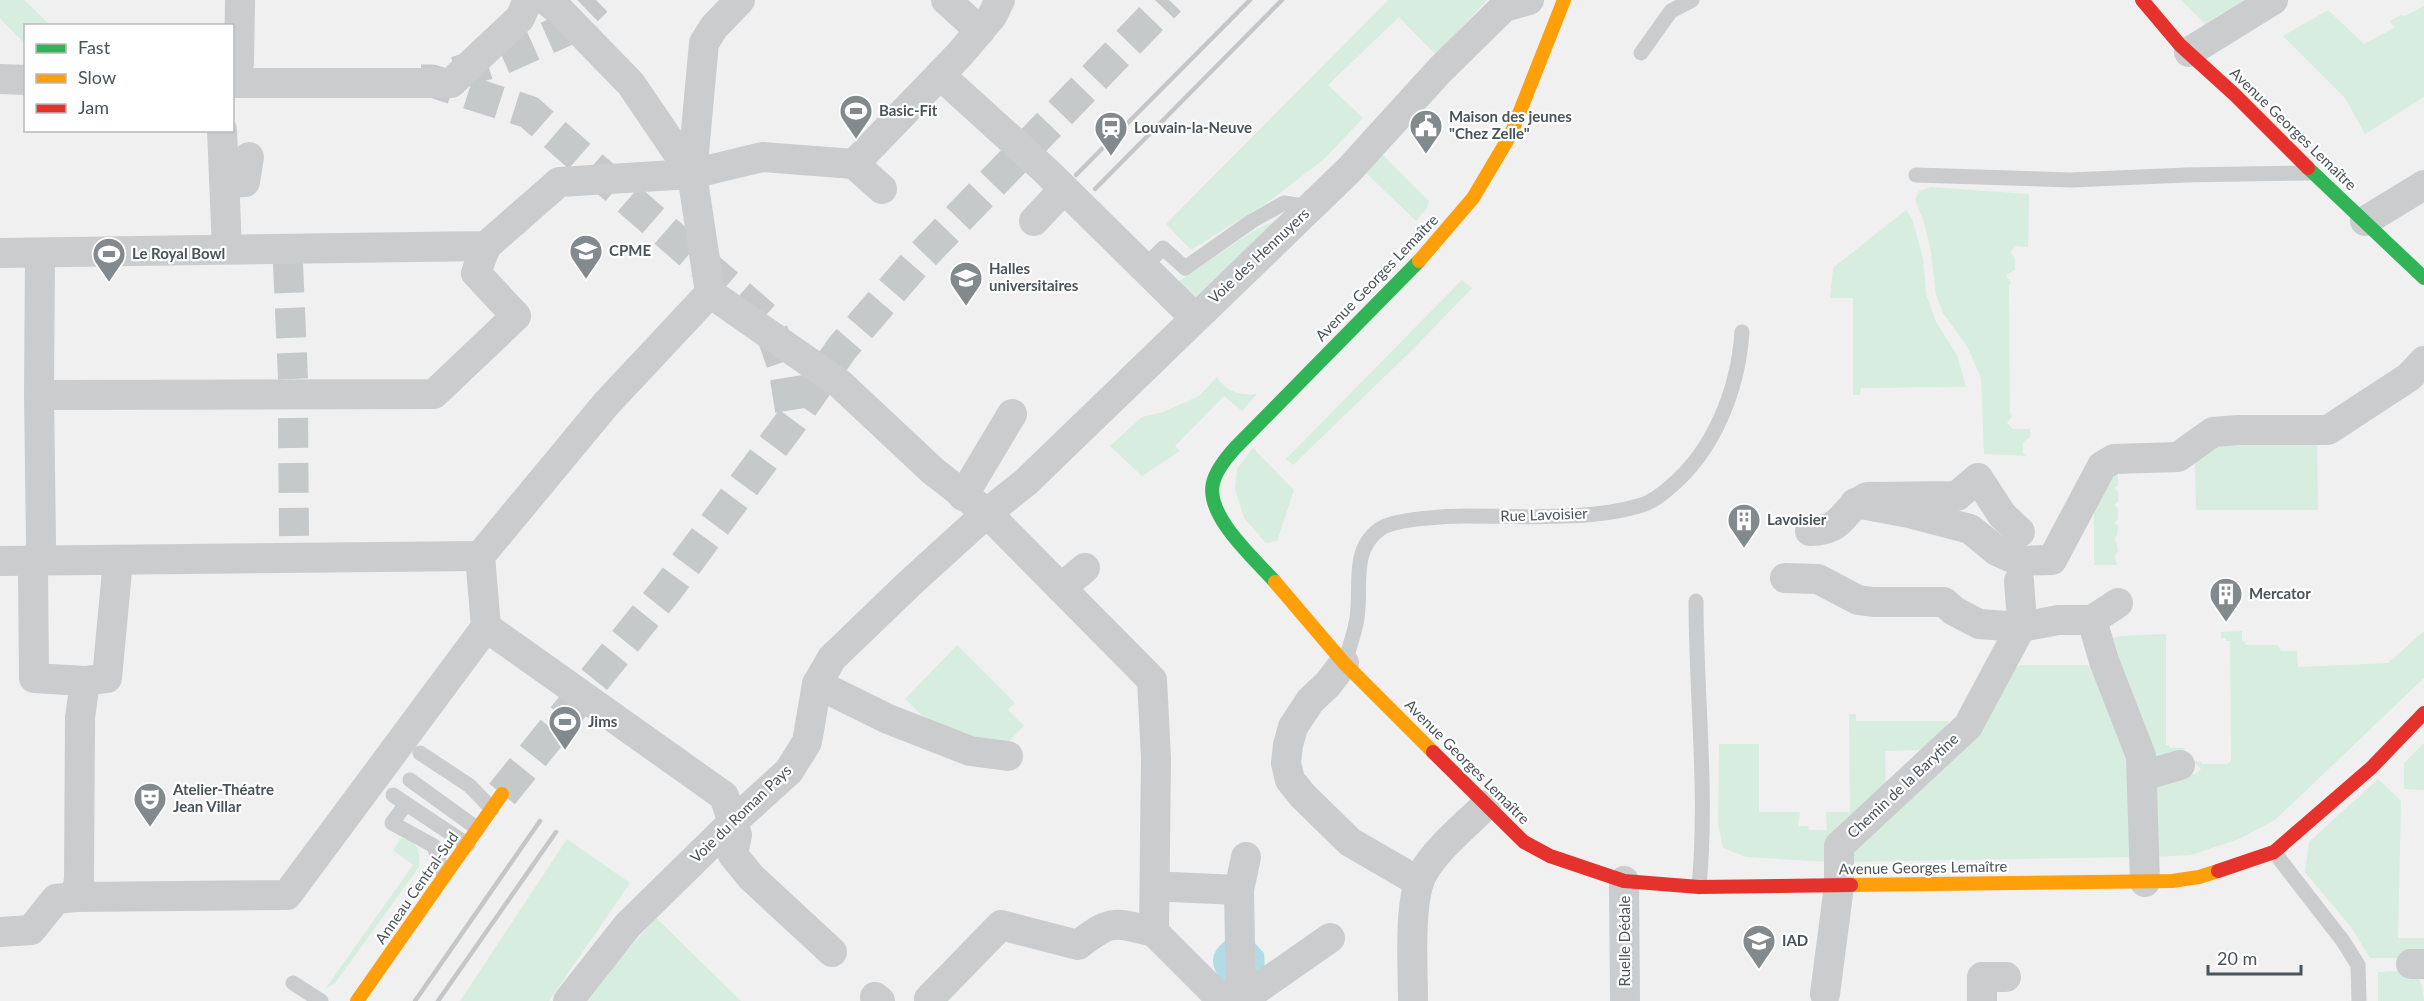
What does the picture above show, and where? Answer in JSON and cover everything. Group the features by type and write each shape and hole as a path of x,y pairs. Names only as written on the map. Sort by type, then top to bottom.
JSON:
{"street":[{"path":"234,68 239,63 240,0"},
{"path":"234,83 451,83 520,18 528,0"},
{"path":"546,0 561,12 632,84 692,174"},
{"path":"740,0 714,27 696,36 692,174 710,293 839,383 963,496 987,513 1061,588 1146,686 1156,758 1154,932 1189,979 1235,1000"},
{"path":"946,0 980,31"},
{"path":"854,164 955,67 993,16 1000,0"},
{"name":"Voie des Hennuyers","path":"987,513 1026,482 1349,170 1440,70 1504,7 1529,0"},
{"name":"Avenue Georges Lemaître","path":"1564,0 1511,134 1473,198 1433,247 1235,448 1214,477 1212,500 1223,522 1344,663 1524,843 1550,856 1624,881 1700,886 2145,882 2199,877 2274,852 2371,768 2424,713"},
{"name":"Avenue Georges Lemaître","path":"2142,0 2189,52 2424,278"},
{"path":"2189,52 2273,0"},
{"path":"955,67 1064,189 1185,308 1192,321"},
{"path":"0,79 24,80"},
{"path":"222,132 227,249"},
{"path":"225,183 245,182 249,157"},
{"path":"39,396 141,387 293,397 435,394 473,353 516,316 476,273 486,246 559,182 692,174 762,157 854,164 882,189"},
{"path":"2365,221 2424,185"},
{"path":"1034,221 1064,189"},
{"path":"0,254 227,249 288,256 486,246"},
{"path":"40,253 39,396 47,462 40,561 33,569 34,678 85,681 107,678 118,560"},
{"path":"0,932 31,930 56,899 258,890 287,895 291,871 486,627 480,556 600,398 710,293"},
{"path":"1855,503 1909,513 1970,530 2018,566 2052,560 2102,466 2114,459 2178,457 2213,432 2328,430 2409,377 2424,361"},
{"path":"963,496 1012,414"},
{"path":"1810,531 1827,530 1836,525 1855,503 1867,497 1957,496 1978,478 2018,566 2058,620 2092,620 2118,603"},
{"path":"987,513 824,671 888,719 970,751 1008,756"},
{"path":"0,561 118,560 345,543 480,556"},
{"path":"1785,578 1818,579 1858,600 1944,602 1954,611 1979,624 2018,566"},
{"name":"Chemin de la Barytine","path":"1825,994 1839,886 1839,846 1968,726 2016,662 2018,566"},
{"path":"1061,588 1085,568"},
{"path":"2092,620 2104,661 2141,756 2145,882"},
{"path":"486,627 631,715 706,783 724,796 736,828 733,855 751,877 832,952"},
{"path":"1344,663 1328,684 1310,701 1293,727 1286,763 1290,780 1350,842 1419,882"},
{"name":"Voie du Roman Pays","path":"568,1001 627,926 736,828 789,771 807,742 824,671"},
{"path":"76,897 90,718 85,681"},
{"path":"2142,776 2180,765"},
{"name":"Anneau Central-Sud","path":"357,1001 502,794"},
{"path":"1413,1001 1413,919 1419,882 1428,865 1486,805"},
{"path":"1235,1000 1239,890 1246,857"},
{"name":"Ruelle Dédale","path":"1624,881 1625,1001"},
{"path":"1155,885 1239,890"},
{"path":"930,1000 1001,925 1037,924 1078,945 1104,925 1123,924 1154,932"},
{"path":"1235,1000 1330,938"},
{"path":"1982,1001 1982,977 2004,985"}],"lane":[{"path":"1641,53 1671,10 1692,0"},
{"path":"1916,175 2071,180 2313,173"},
{"path":"1149,262 1163,248 1185,268 1252,221 1284,203 1310,207"},
{"name":"Rue Lavoisier","path":"1344,663 1358,617 1359,565 1366,547 1381,527 1436,516 1589,514 1642,505 1651,501 1684,475 1705,450 1735,376 1742,332"},
{"path":"1696,601 1703,845 1700,886"},
{"path":"420,753 470,786 492,809"},
{"path":"410,780 478,829"},
{"path":"393,795 468,845"},
{"path":"406,804 392,823 434,846 444,878"},
{"path":"2274,852 2343,941 2358,965 2360,1001"},
{"path":"293,983 321,1001"}],"green space":[{"path":"0,0 24,0 49,24 24,24 24,43 0,18"},
{"path":"1388,0 1487,0 1436,55 1399,17 1328,85 1363,118 1324,159 1271,200 1191,250 1166,224"},
{"path":"2181,0 2244,0 2205,24"},
{"path":"2424,6 2424,97 2365,134 2345,98 2283,36 2328,10 2364,44 2394,28 2390,21"},
{"path":"1380,152 1429,201 1427,208 1416,221 1362,169"},
{"path":"1931,187 2029,194 2028,247 2016,246 2010,252 2015,258 2015,270 2006,275 2011,283 2009,285 2010,414 2012,416 2007,423 2013,429 2030,429 2030,437 2023,442 2023,453 2026,456 1984,454 1981,378 1968,348 1943,313 1936,295 1931,252 1924,222 1915,200 1919,191"},
{"path":"1906,210 1912,219 1923,258 1926,294 1936,322 1957,355 1966,387 1861,388 1860,395 1853,395 1853,298 1830,298 1833,268"},
{"path":"1277,220 1190,302 1173,285 1253,231"},
{"path":"1462,280 1472,288 1412,350 1293,465 1286,459"},
{"path":"1217,377 1234,392 1257,394 1242,411 1224,396 1175,446 1180,451 1142,476 1110,446 1142,417 1163,412 1199,396"},
{"path":"2213,440 2317,440 2318,510 2196,510 2195,457"},
{"path":"1253,448 1294,490 1277,541 1266,543 1244,518 1235,489 1237,469"},
{"path":"2118,471 2118,485 2114,488 2118,492 2118,502 2114,505 2118,509 2118,519 2114,522 2118,526 2117,536 2114,539 2118,552 2114,556 2118,565 2094,565 2094,496"},
{"path":"2242,631 2242,641 2245,645 2278,645 2281,651 2297,651 2298,667 2388,663 2424,631 2424,678 2275,820 2239,839 2191,855 2152,857 2152,776 2196,774 2201,769 2193,761 2201,762 2201,764 2227,764 2231,761 2230,641 2221,638 2221,632"},
{"path":"2166,634 2166,745 2170,748 2185,748 2186,752 2176,761 2153,770 2106,640 2121,636"},
{"path":"957,645 1015,703 1008,710 1024,726 1006,744 995,747 927,720 905,699"},
{"path":"2020,665 2087,665 2104,675 2136,757 2138,857 1847,862 1848,854 2006,676"},
{"path":"1849,714 1856,714 1856,721 1948,721 1949,731 1928,750 1885,751 1886,793 1829,862 1746,857 1723,848 1718,825 1719,744 1759,744 1759,812 1800,812 1798,826 1808,826 1809,830 1827,830 1826,812 1850,812"},
{"path":"2424,743 2424,790 2404,789 2404,763"},
{"path":"2378,779 2401,801 2398,938 2424,938 2424,958 2370,958 2351,927 2305,872 2309,842"},
{"path":"401,838 407,839 417,848 419,867 335,983 326,988 413,865 393,850"},
{"path":"567,839 630,883 549,1001 460,1001"},
{"path":"656,918 741,1001 587,1001 584,999"},
{"path":"2415,970 2422,986 2424,1001 2378,1001 2378,972"}],"water":[{"path":"1226,940 1252,940 1264,953 1265,970 1224,985 1216,972 1213,961 1216,951"}],"tunnel":[{"path":"456,73 500,59 565,30 596,0"},
{"path":"502,794 668,588 793,419 842,348 917,261 1169,0"},
{"path":"421,81 432,81 529,112 768,321 785,369 793,419"},
{"path":"288,263 293,379"},
{"path":"293,418 294,536"}],"railway":[{"path":"1076,175 1250,0"},
{"path":"1095,189 1282,0"},
{"path":"415,1001 540,821"},
{"path":"438,1001 556,832"}],"traffic: fast":[{"path":"2308,168 2424,278"},
{"path":"1275,582 1244,549 1216,509 1213,496 1216,473 1235,448 1419,261"}],"traffic: slow":[{"path":"1419,261 1473,198 1511,134 1564,0"},
{"path":"1275,582 1344,663 1433,752"},
{"path":"357,1001 502,794"},
{"path":"1851,885 2172,881 2199,877 2218,871"}],"traffic: jam":[{"path":"2142,0 2180,45 2235,95 2308,168"},
{"path":"2218,871 2274,852 2371,768 2424,713"},
{"path":"1433,752 1524,842 1550,856 1624,881 1699,887 1851,885"}],"place":[{"name":"Basic-Fit","path":"856,140"},
{"name":"Maison des jeunes \"Chez Zelle\"","path":"1426,155"},
{"name":"Louvain-la-Neuve","path":"1111,157"},
{"name":"CPME","path":"586,280"},
{"name":"Le Royal Bowl","path":"109,283"},
{"name":"Halles universitaires","path":"966,307"},
{"name":"Lavoisier","path":"1744,549"},
{"name":"Mercator","path":"2226,623"},
{"name":"Jims","path":"565,751"},
{"name":"Atelier-Théatre Jean Villar","path":"150,828"},
{"name":"IAD","path":"1759,970"}]}
